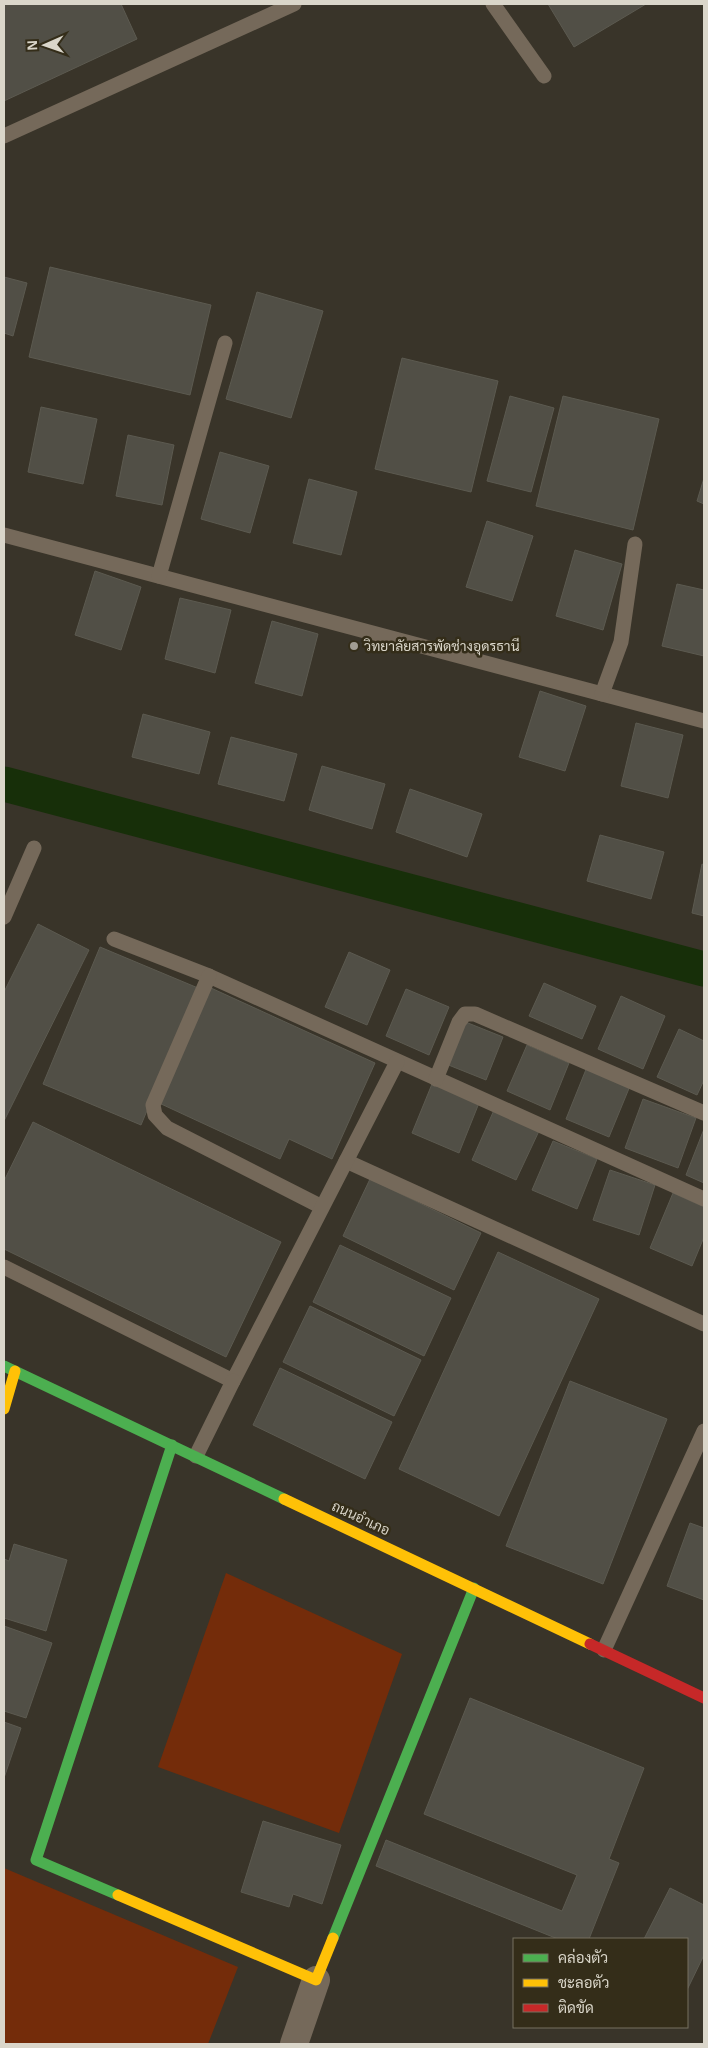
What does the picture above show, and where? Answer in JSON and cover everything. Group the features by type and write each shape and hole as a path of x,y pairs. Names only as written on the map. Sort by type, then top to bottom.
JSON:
{"street":[{"name":"ถนนอำเภอ","path":"4,1366 704,1698"},
{"path":"4,1409 15,1371"},
{"path":"172,1445 36,1860 316,1980"},
{"path":"294,2044 316,1980 474,1588"}],"lane":[{"path":"4,136 294,4"},
{"path":"493,4 544,76"},
{"path":"158,576 225,343"},
{"path":"4,535 704,721"},
{"path":"602,694 621,642 635,544"},
{"path":"4,917 34,848"},
{"path":"114,939 209,976 704,1199"},
{"path":"209,976 153,1105 155,1115 167,1128 322,1207"},
{"path":"436,1079 459,1022 464,1014 475,1014 704,1113"},
{"path":"196,1456 397,1062"},
{"path":"346,1161 704,1324"},
{"path":"4,1267 233,1381"},
{"path":"604,1650 704,1431"}],"shaded area":[{"path":"226,1573 402,1654 339,1833 158,1767"},
{"path":"4,1868 238,1967 208,2044 4,2044"}],"building":[{"path":"4,4 121,4 137,39 4,101"},
{"path":"548,4 646,4 574,47"},
{"path":"50,267 211,305 190,395 29,357"},
{"path":"4,277 27,283 13,336 4,333"},
{"path":"257,292 323,311 291,418 226,399"},
{"path":"402,358 498,381 471,492 375,469"},
{"path":"510,396 554,408 531,492 487,481"},
{"path":"563,396 659,419 633,530 536,506"},
{"path":"41,407 97,419 83,484 28,472"},
{"path":"128,435 174,445 162,505 116,496"},
{"path":"220,452 269,466 250,533 201,519"},
{"path":"704,478 704,504 697,501"},
{"path":"309,479 357,492 341,555 293,543"},
{"path":"487,521 533,536 512,601 466,587"},
{"path":"575,550 622,564 603,630 556,616"},
{"path":"95,571 141,587 121,650 75,635"},
{"path":"677,584 704,590 704,656 662,646"},
{"path":"180,598 231,610 215,673 165,659"},
{"path":"272,621 318,634 302,696 255,683"},
{"path":"540,691 586,706 565,771 519,757"},
{"path":"143,714 210,732 199,774 132,757"},
{"path":"636,723 683,735 668,798 621,786"},
{"path":"231,737 297,754 284,801 218,784"},
{"path":"322,766 385,784 372,829 309,810"},
{"path":"410,789 482,814 467,857 396,832"},
{"path":"600,835 664,852 651,899 587,881"},
{"path":"702,864 704,865 704,916 692,913"},
{"path":"38,924 89,950 4,1121 4,992"},
{"path":"100,947 198,988 141,1125 43,1084"},
{"path":"349,952 390,970 367,1025 325,1007"},
{"path":"544,983 596,1006 582,1039 529,1016"},
{"path":"211,988 375,1063 332,1159 289,1139 280,1159 159,1103"},
{"path":"406,989 449,1007 429,1055 386,1036"},
{"path":"621,996 665,1016 643,1069 598,1049"},
{"path":"463,1021 503,1037 486,1080 446,1064"},
{"path":"679,1029 704,1041 704,1080 697,1095 657,1077"},
{"path":"527,1045 569,1063 550,1110 507,1091"},
{"path":"587,1067 630,1086 609,1137 566,1119"},
{"path":"432,1084 479,1103 459,1153 412,1133"},
{"path":"643,1099 696,1118 678,1168 625,1148"},
{"path":"494,1110 539,1131 516,1180 472,1160"},
{"path":"33,1122 281,1242 226,1357 4,1249 4,1181"},
{"path":"704,1129 704,1183 686,1175"},
{"path":"553,1141 597,1159 577,1209 532,1190"},
{"path":"610,1170 655,1185 639,1235 593,1220"},
{"path":"370,1179 481,1233 454,1290 343,1236"},
{"path":"673,1193 704,1207 704,1237 692,1266 650,1248"},
{"path":"340,1245 451,1298 424,1356 313,1302"},
{"path":"498,1252 599,1299 499,1516 399,1469"},
{"path":"310,1306 421,1360 394,1416 283,1362"},
{"path":"280,1368 392,1422 365,1479 253,1425"},
{"path":"570,1381 667,1419 603,1584 506,1546"},
{"path":"690,1523 704,1528 704,1600 667,1586"},
{"path":"14,1544 67,1560 46,1631 4,1618 4,1559 9,1561"},
{"path":"4,1626 52,1643 26,1718 4,1711"},
{"path":"470,1698 644,1768 609,1859 619,1863 589,1938 556,1938 376,1866 386,1840 562,1911 577,1875 424,1814"},
{"path":"4,1722 21,1728 4,1778"},
{"path":"263,1821 341,1845 322,1904 293,1894 289,1907 241,1892"},
{"path":"670,1888 704,1905 704,1955 688,1988 688,1938 645,1938"}],"waterway":[{"path":"4,784 704,969"}],"traffic: fast":[{"path":"4,1366 284,1499"},
{"path":"118,1895 36,1860 172,1445"},
{"path":"333,1938 474,1588"}],"traffic: slow":[{"path":"4,1409 15,1371"},
{"path":"284,1499 590,1644"},
{"path":"118,1895 316,1980 333,1938"}],"traffic: jam":[{"path":"590,1644 704,1698"}],"place":[{"name":"วิทยาลัยสารพัดช่างอุดรธานี","path":"354,646"}]}
